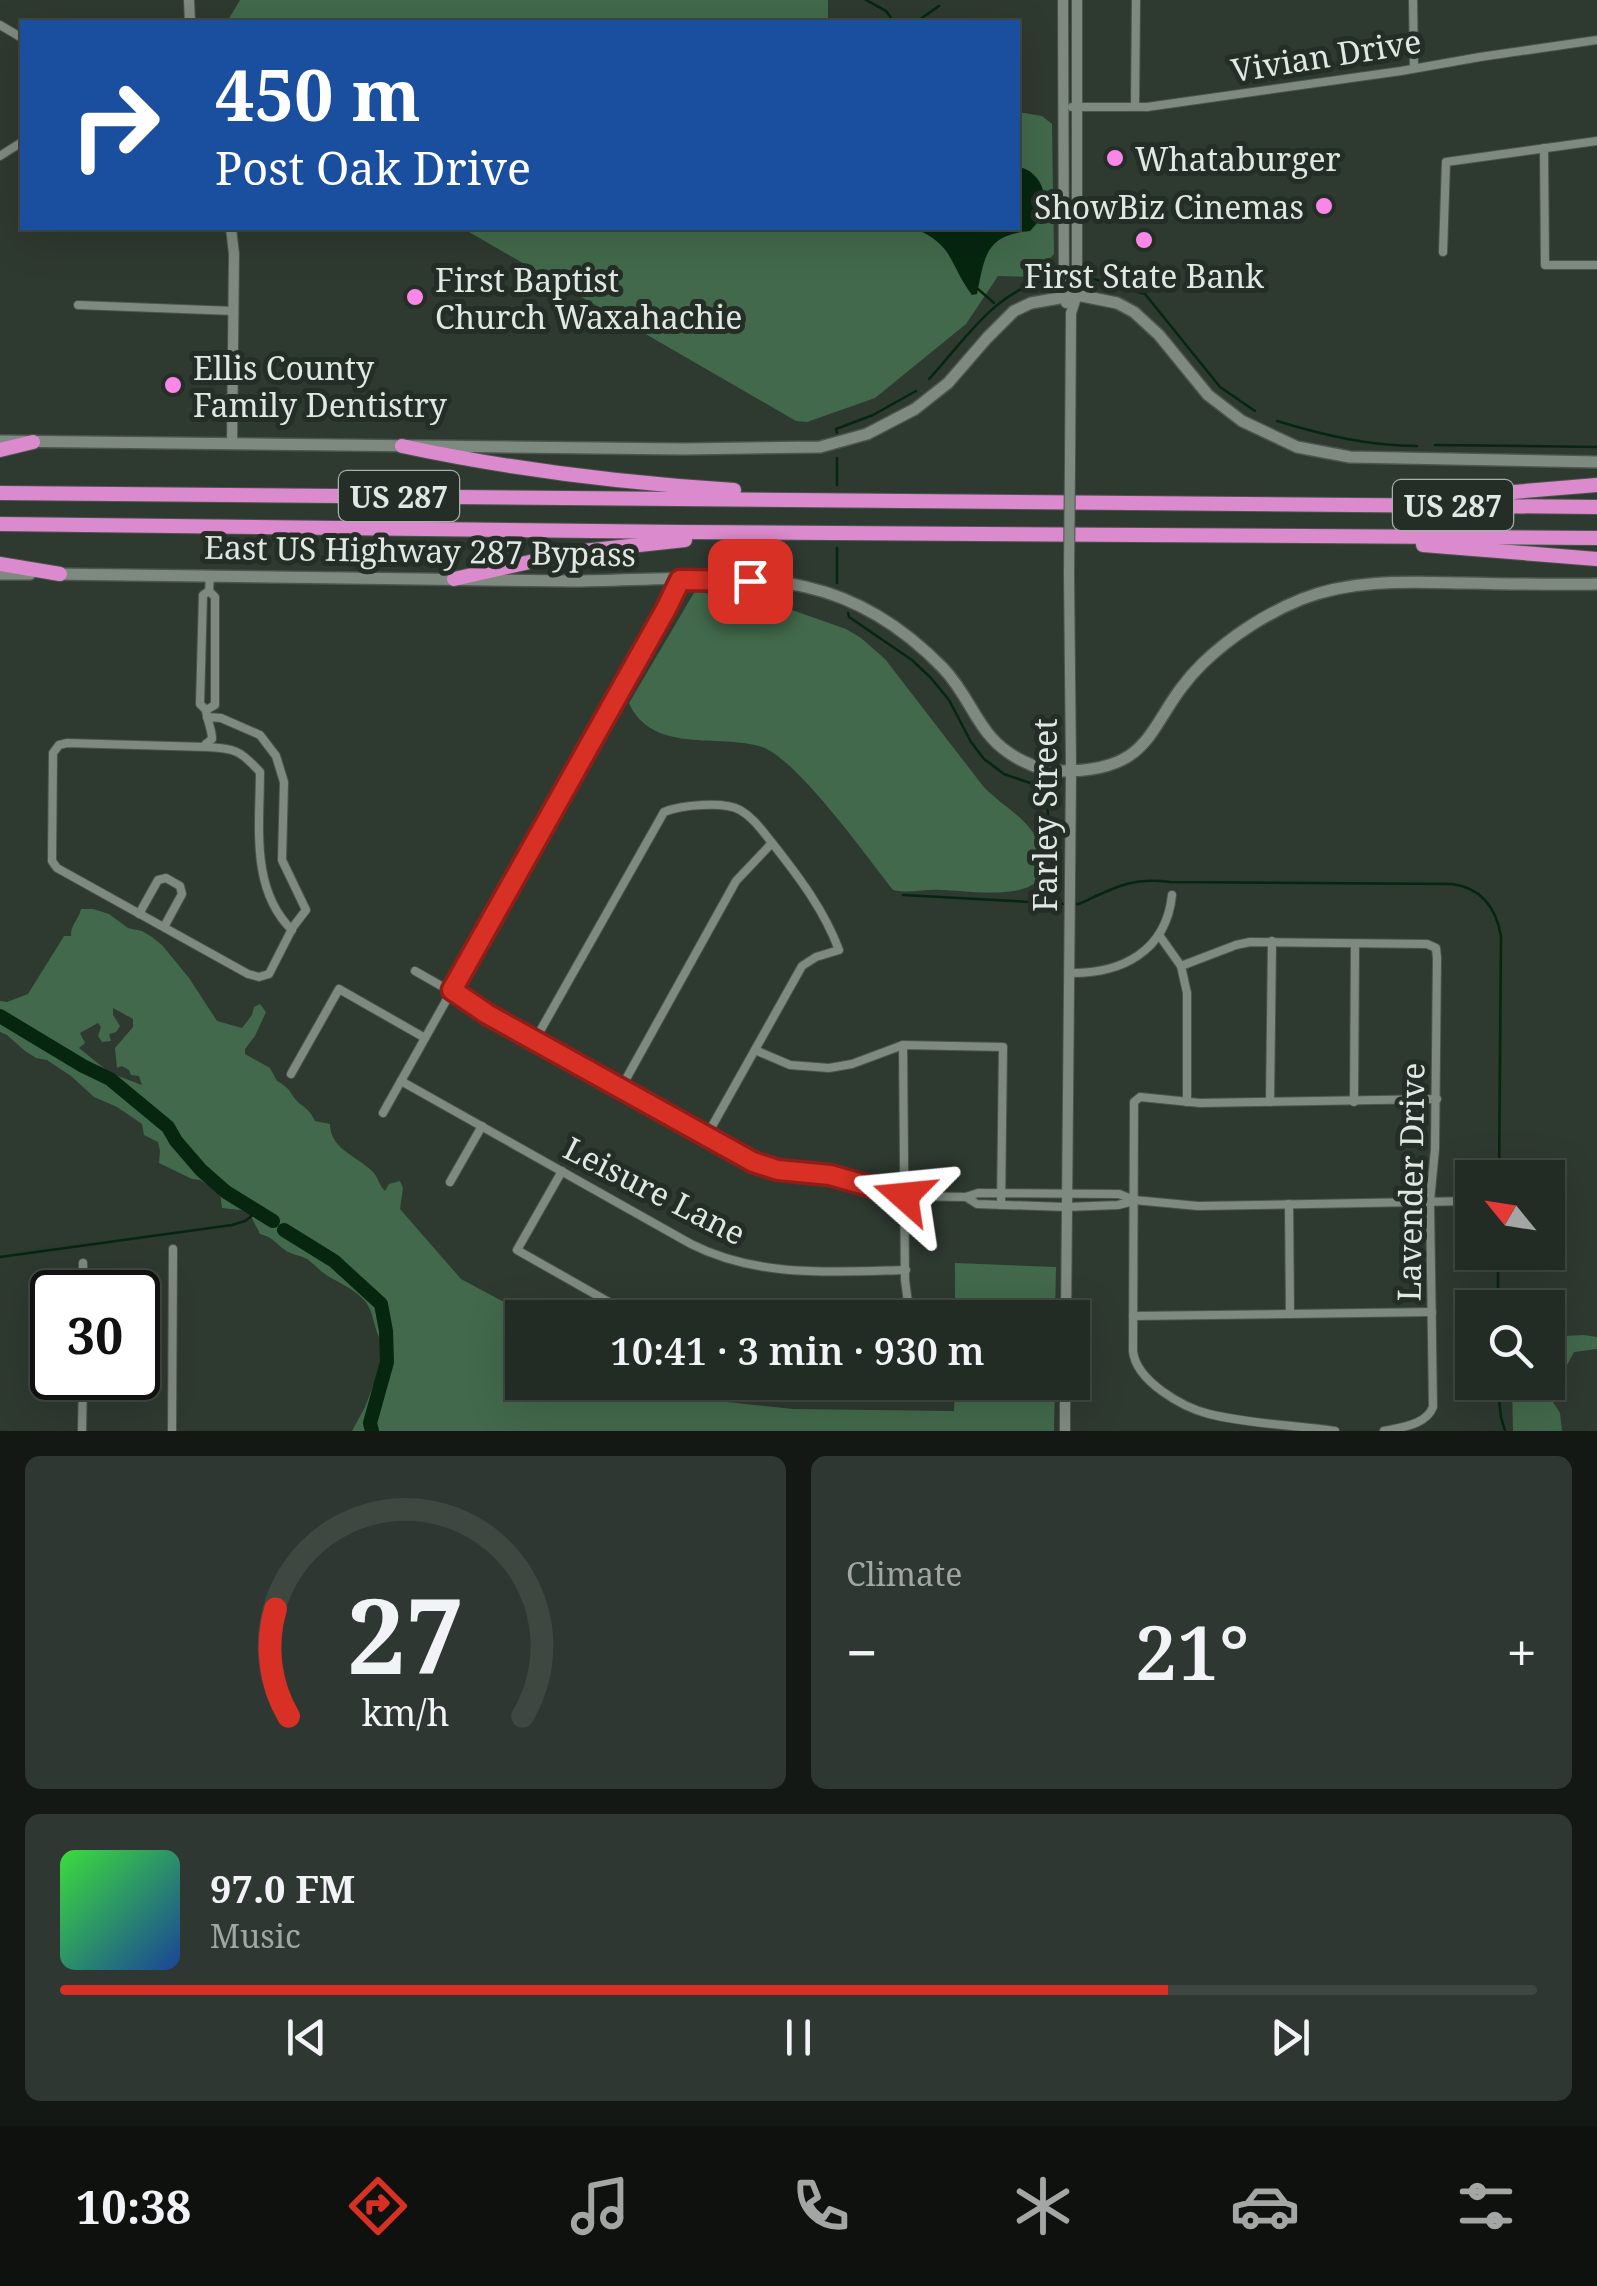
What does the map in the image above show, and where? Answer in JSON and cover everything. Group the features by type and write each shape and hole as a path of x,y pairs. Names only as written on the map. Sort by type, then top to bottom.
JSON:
{"highway":[{"path":"0,450 33,442"},
{"path":"402,446 586,478 778,494 798,500"},
{"path":"1309,504 1324,499 1445,498 1597,485"},
{"name":"US 287","path":"0,493 1597,507"},
{"name":"US 287","path":"0,524 1597,538"},
{"path":"454,579 574,552 759,532"},
{"path":"1394,537 1426,546 1597,559"},
{"path":"0,564 60,574"}],"main road":[{"path":"0,441 682,449 820,447 866,434 915,410 948,383 1014,311 1032,303 1070,296 1117,303 1134,312 1159,335 1208,395 1258,430 1297,447 1350,457 1597,462"},
{"name":"East US Highway 287 Bypass","path":"0,574 722,579 805,587 852,602 896,626 944,670 998,746 1012,756 1052,771 1102,768 1132,755 1203,663 1247,628 1303,598 1364,584 1400,582 1597,584"}],"street":[{"path":"1062,0 1070,296"},
{"path":"1070,296 1077,0"},
{"path":"1135,107 1136,0"},
{"path":"1413,0 1414,68"},
{"name":"Vivian Drive","path":"1062,106 1135,107 1597,40"},
{"path":"1443,252 1446,162 1597,141"},
{"path":"1544,148 1545,264 1597,265"},
{"path":"231,230 232,444"},
{"name":"Farley Street","path":"1066,1300 1070,296"},
{"path":"78,306 234,311"},
{"path":"207,717 214,706 215,597 209,591 210,576"},
{"path":"383,1113 680,580"},
{"path":"206,745 212,739 212,730 200,704 203,595 209,591"},
{"path":"207,717 221,718 260,734 276,756 284,782 282,860 306,910 269,974 248,974 57,868 52,861 53,753 58,745 231,748 260,772 261,868 269,896 292,930"},
{"path":"535,1040 664,812 686,805 734,807 753,820 796,872 830,924 840,950 802,966 706,1137"},
{"path":"621,1088 736,880 772,843"},
{"path":"139,914 158,880 166,878 180,886 182,894 164,927"},
{"path":"1068,974 1099,972 1132,960 1159,935 1172,895"},
{"path":"1159,935 1181,966 1187,992 1187,1102"},
{"path":"1270,1102 1272,942"},
{"path":"1181,966 1236,944 1355,944 1354,1102"},
{"name":"Lavender Drive","path":"1355,944 1426,944 1436,948 1437,1099 1430,1202 1433,1407 1429,1416 1384,1431"},
{"path":"415,971 706,1137 768,1168 830,1175 904,1196 966,1197 978,1192 1002,1192 1118,1205 1134,1200 1198,1206 1455,1201"},
{"path":"291,1074 339,989 425,1038"},
{"path":"754,1050 790,1064 829,1068 904,1045 1003,1047 1001,1205"},
{"path":"904,1045 908,1300"},
{"name":"Leisure Lane","path":"401,1081 691,1244 723,1258 792,1271 906,1270"},
{"path":"1335,1431 1204,1413 1156,1387 1134,1361 1135,1099 1437,1099"},
{"path":"450,1182 482,1126"},
{"path":"562,1171 516,1250 605,1300"},
{"path":"966,1197 978,1204 1001,1205 1066,1201"},
{"path":"1289,1204 1290,1314"},
{"path":"172,1431 173,1248"},
{"path":"83,1263 83,1270"},
{"path":"1133,1316 1432,1312"},
{"path":"82,1431 83,1400"},
{"path":"1065,1400 1065,1431"}],"shaded area":[{"path":"240,0 828,0 828,20 228,20"},
{"path":"1020,112 1042,116 1052,124 1054,254 1033,277 998,276 966,324 875,398 807,422 796,421 465,230 1020,230"},
{"path":"1020,167 1033,174 1042,186 1045,201 1041,217 1030,231 1004,237 990,250 977,294 972,295 944,249 918,230 1020,230"},
{"path":"695,591 792,610 861,638 885,659 983,786 1031,829 1041,849 1044,868 1038,880 1010,892 893,890 831,811 777,755 745,743 688,739 653,730 629,703"},
{"path":"81,909 93,909 152,937 189,978 217,1021 242,1028 260,1004 266,1012 245,1054 270,1068 277,1081 315,1121 330,1124 334,1140 372,1171 385,1191 389,1184 400,1181 400,1209 461,1279 505,1303 505,1400 709,1400 793,1409 954,1411 954,1400 1055,1400 1054,1431 352,1431 392,1337 385,1312 388,1341 382,1342 368,1305 350,1288 260,1234 249,1211 222,1208 220,1193 159,1163 158,1142 144,1135 142,1124 94,1097 71,1076 47,1060 36,1058 0,1032 0,1001 28,994 64,936 71,936","holes":["113,1008 133,1019 133,1027 115,1048 117,1068 122,1066 131,1075 139,1076 142,1085 110,1073 79,1048 85,1043 80,1033 98,1023 102,1042 111,1041 109,1034 120,1026"]},
{"path":"955,1263 1056,1267 1055,1300 955,1300"},
{"path":"1565,1336 1597,1337 1597,1349 1574,1352 1565,1369"},
{"path":"1512,1400 1553,1400 1562,1431 1513,1431"}],"waterway":[{"path":"866,0 886,11 893,20"},
{"path":"919,20 939,6"},
{"path":"929,379 997,305 1031,284 1051,278"},
{"path":"1094,279 1145,294 1220,387 1255,411"},
{"path":"978,289 994,303"},
{"path":"837,433 836,429 873,415 916,391"},
{"path":"1277,421 1346,439 1417,446"},
{"path":"1435,445 1597,447"},
{"path":"837,458 837,485"},
{"path":"837,548 837,583"},
{"path":"848,613 931,678 949,700 984,759 1004,774 1036,785 1047,802 1058,902"},
{"path":"1074,904 1144,881 1452,884 1472,890 1491,908 1501,936 1499,1160"},
{"path":"903,895 1066,904"},
{"path":"0,1016 110,1079 168,1127 201,1170 226,1192 273,1221"},
{"path":"0,1257 232,1225 258,1211"},
{"path":"284,1230 334,1261 381,1304 387,1362 370,1423 372,1431"},
{"path":"1498,1270 1498,1290"},
{"path":"1499,1400 1505,1431"}],"place":[{"name":"Whataburger","path":"1115,158"},
{"name":"ShowBiz Cinemas","path":"1324,206"},
{"name":"First State Bank","path":"1144,240"},
{"name":"First Baptist Church Waxahachie","path":"415,297"},
{"name":"Ellis County Family Dentistry","path":"173,385"}],"route":[{"path":"750,581 680,580 452,990 487,1014 753,1162 778,1170 862,1182 904,1196"}]}
